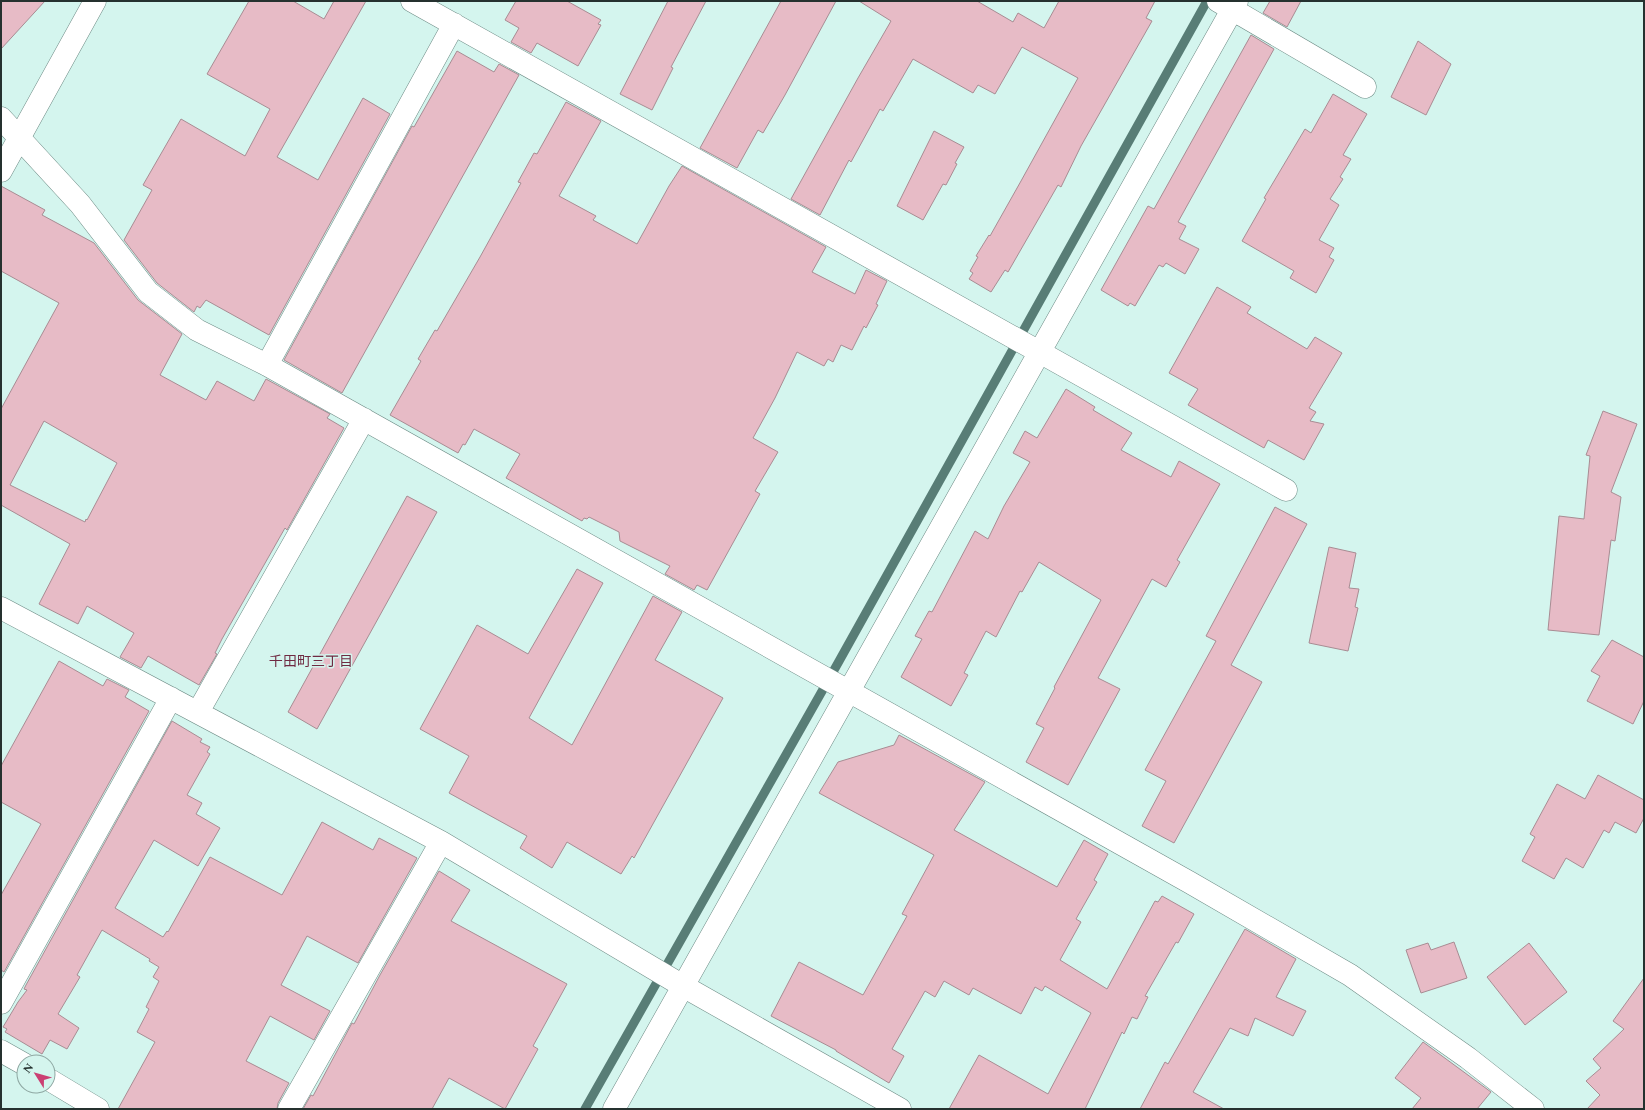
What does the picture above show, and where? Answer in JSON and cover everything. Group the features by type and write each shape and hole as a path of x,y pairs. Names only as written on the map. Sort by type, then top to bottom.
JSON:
{"street":[{"path":"1,171 95,1"},
{"path":"412,1 1015,337 1286,490"},
{"path":"614,1109 669,978 835,684 1040,351 1229,4 1365,87"},
{"path":"267,365 454,24"},
{"path":"1,118 80,204 148,292 197,330 267,365 364,419 1175,874 1350,976 1468,1058 1533,1109"},
{"path":"198,712 364,419"},
{"path":"1,608 441,842 669,978 900,1109"},
{"path":"1,1003 171,698"},
{"path":"289,1109 441,842"},
{"path":"1,1051 16,1059"},
{"path":"56,1084 98,1109"}],"building":[{"path":"1,1 45,1 1,49"},
{"path":"249,1 293,1 324,19 334,1 366,1 277,157 318,180 363,98 390,114 269,335 206,300 200,308 197,306 194,312 157,283 124,240 152,190 143,185 181,119 245,156 270,109 207,74"},
{"path":"516,1 567,1 601,20 598,24 601,25 578,66 537,43 531,53 511,42 519,28 505,20"},
{"path":"668,1 706,1 671,67 673,68 652,110 620,94"},
{"path":"781,1 836,1 763,133 758,130 737,168 700,148"},
{"path":"859,1 977,1 1013,22 1018,13 1044,28 1059,1 1155,1 1146,18 1152,21 1081,146 1061,187 1058,185 1008,272 1005,270 991,292 969,279 973,273 970,271 978,257 976,256 989,235 990,236 1078,78 1022,47 995,94 978,85 973,93 913,59 883,111 880,109 851,162 849,160 820,215 791,199 891,21"},
{"path":"1270,1 1301,1 1287,27 1263,13"},
{"path":"1251,35 1274,49 1178,222 1186,226 1179,239 1199,249 1185,274 1166,263 1163,267 1159,265 1135,306 1130,303 1128,306 1101,290 1148,206 1154,209"},
{"path":"1418,41 1451,64 1426,115 1391,97"},
{"path":"457,51 494,72 499,64 519,75 342,393 284,360 412,126 414,127"},
{"path":"1333,94 1367,114 1343,155 1351,159 1340,177 1343,179 1330,199 1339,205 1319,240 1334,248 1329,257 1334,260 1316,293 1290,278 1294,271 1242,241 1266,199 1264,198 1305,129 1311,133"},
{"path":"566,102 601,121 559,196 596,216 593,220 637,244 669,186 682,166 826,247 812,272 855,294 866,270 887,281 876,304 878,305 866,328 864,326 852,350 841,345 833,362 828,359 824,366 797,352 775,398 753,438 778,452 755,491 760,494 707,590 697,585 694,590 665,574 670,566 620,541 619,532 589,517 587,519 584,518 582,521 506,478 520,454 474,429 465,445 463,444 458,453 390,415 421,361 418,359 435,330 437,331 480,257 521,183 518,182 534,153 537,154"},
{"path":"934,131 964,147 955,163 957,164 946,185 943,184 923,220 897,206"},
{"path":"1,186 45,210 42,215 94,243 138,300 182,334 160,375 206,400 217,381 254,401 266,379 330,414 327,418 344,428 287,530 285,528 222,639 215,653 217,654 199,685 148,656 141,668 120,657 134,633 87,606 78,624 39,604 70,544 1,505 1,409 59,303 1,271","holes":["44,421 117,463 85,522 10,485"]},
{"path":"1217,287 1251,307 1247,313 1307,349 1315,337 1342,353 1309,408 1316,412 1310,421 1324,424 1304,460 1268,440 1264,448 1188,405 1198,389 1169,373"},
{"path":"1066,389 1095,407 1093,410 1132,433 1121,450 1171,477 1179,461 1220,484 1177,560 1180,562 1166,587 1152,579 1098,678 1120,689 1068,785 1026,762 1044,728 1036,724 1055,688 1054,687 1101,600 1039,562 1022,592 1020,591 996,637 986,631 964,673 968,675 951,706 901,677 922,639 915,636 929,611 932,612 975,531 988,539 1004,506 1030,462 1013,453 1025,431 1037,438"},
{"path":"1603,411 1637,424 1611,492 1621,497 1615,541 1611,540 1599,635 1548,630 1559,516 1584,519 1590,456 1586,455"},
{"path":"407,496 437,512 317,729 288,712"},
{"path":"1275,507 1307,524 1231,665 1262,682 1174,843 1142,826 1166,781 1145,770 1216,641 1206,636"},
{"path":"1329,547 1356,553 1349,588 1359,589 1355,607 1358,608 1348,651 1309,643"},
{"path":"577,569 603,583 529,718 572,745 653,596 682,612 655,660 723,698 634,858 632,856 621,874 567,842 552,868 520,848 527,836 449,793 469,756 420,729 477,625 528,654"},
{"path":"1612,640 1644,657 1644,701 1633,724 1587,701 1600,676 1591,671"},
{"path":"59,661 103,686 107,679 129,690 125,697 149,711 4,972 1,970 1,895 41,824 1,802 1,766"},
{"path":"172,721 202,739 200,742 210,747 207,752 210,754 187,795 202,803 196,814 220,828 198,866 154,840 115,908 163,937 167,931 168,932 210,857 282,895 322,822 373,850 379,838 417,858 358,963 307,936 281,985 330,1011 314,1040 270,1016 246,1061 289,1083 278,1103 277,1109 118,1109 155,1042 137,1032 149,1009 146,1007 159,981 153,977 159,967 149,961 150,959 102,930 77,975 80,977 58,1014 79,1028 67,1049 50,1040 42,1054 5,1032 7,1029 3,1027 27,990 24,989"},
{"path":"899,735 985,782 954,830 1057,887 1084,840 1108,854 1094,880 1097,882 1076,919 1081,922 1060,960 1107,989 1155,901 1158,902 1162,896 1194,914 1145,996 1148,997 1137,1019 1132,1017 1124,1034 1122,1032 1085,1109 949,1109 979,1055 1048,1094 1091,1013 1045,986 1042,991 1035,987 1021,1014 973,988 969,995 944,981 935,997 925,991 892,1049 904,1056 889,1083 836,1050 771,1016 799,962 863,995 907,916 902,914 934,855 819,793 838,762 894,745"},
{"path":"1598,775 1644,800 1644,818 1636,833 1615,822 1609,833 1604,830 1583,868 1566,858 1554,879 1522,861 1535,837 1530,834 1557,784 1585,799"},
{"path":"439,871 470,890 451,921 567,984 533,1046 538,1049 505,1109 449,1078 432,1109 303,1109 311,1095 313,1096 352,1023 354,1024"},
{"path":"1245,929 1296,959 1276,997 1306,1011 1293,1036 1255,1018 1248,1036 1230,1028 1193,1092 1224,1109 1140,1109 1165,1062 1168,1064"},
{"path":"1454,942 1467,978 1421,993 1406,950 1428,943 1431,950"},
{"path":"1529,943 1567,992 1525,1025 1487,977"},
{"path":"1644,978 1644,1109 1587,1109 1600,1095 1586,1081 1601,1068 1593,1059 1624,1029 1613,1021"},
{"path":"1423,1042 1491,1092 1477,1109 1412,1109 1421,1098 1395,1078"}],"waterway":[{"path":"585,1109 838,663 1207,1"}],"district":[{"name":"千田町三丁目","path":"311,661"}]}
